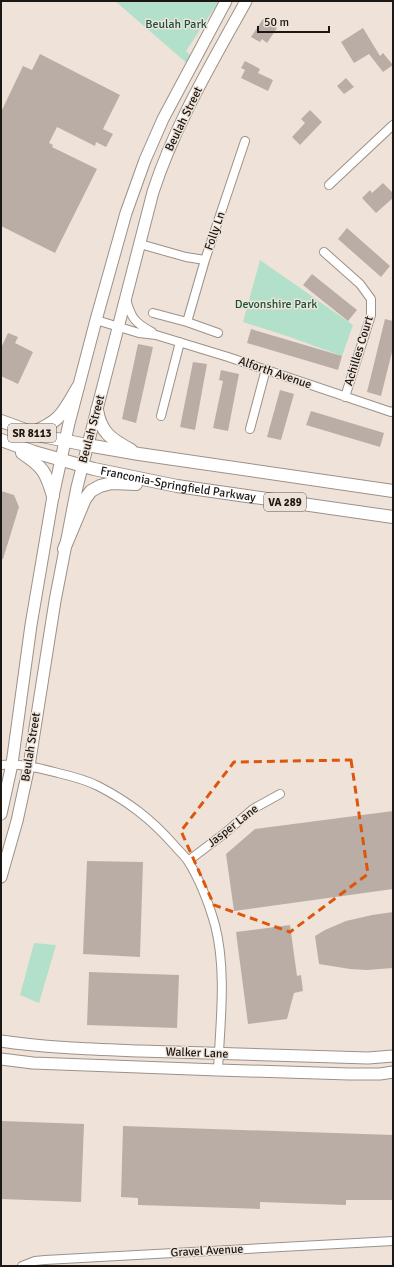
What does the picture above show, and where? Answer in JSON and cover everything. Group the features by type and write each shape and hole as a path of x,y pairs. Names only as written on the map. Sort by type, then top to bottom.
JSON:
{"main road":[{"name":"Beulah Street","path":"1,814 7,764 60,460 122,224 163,119 226,1"},
{"name":"Beulah Street","path":"1,877 17,821 29,766 64,549 82,466 155,187 172,142 189,106 246,1"},
{"path":"31,433 54,422 63,412 78,388"},
{"path":"97,410 102,427 107,435 139,454"},
{"name":"SR 8113","path":"1,421 31,433 87,445"},
{"path":"4,442 40,466 48,480 53,496"},
{"name":"SR 8113","path":"4,442 82,466"},
{"name":"Franconia-Springfield Parkway","path":"87,445 393,491"},
{"name":"Franconia-Springfield Parkway","path":"82,466 94,470 176,486 393,517"},
{"path":"64,549 85,499 96,488 107,484 116,483 176,486"},
{"name":"Walker Lane","path":"1,1041 25,1045 69,1048 219,1054 368,1058 393,1056"},
{"name":"Walker Lane","path":"1,1059 33,1063 218,1070 349,1074 380,1074 393,1072"}],"street":[{"path":"329,185 393,125"},
{"name":"Folly Ln","path":"187,322 205,260 245,141"},
{"path":"140,244 186,257 205,260"},
{"name":"Achilles Court","path":"324,252 360,284 371,300 371,315 345,397"},
{"name":"Alforth Avenue","path":"126,298 130,314 136,322 156,335"},
{"path":"152,313 187,322 218,333"},
{"name":"Alforth Avenue","path":"96,320 139,333 156,335 180,342 266,369 390,412 393,411"},
{"path":"161,416 180,342"},
{"path":"250,430 266,369"},
{"path":"7,764 29,766 66,775 97,785 136,808 157,826 188,861 203,891 215,925 219,950 221,978 218,1070"},
{"name":"Jasper Lane","path":"188,861 225,833 253,809 280,794"},
{"name":"Gravel Avenue","path":"22,1266 35,1261 45,1260 393,1240"}],"highlighted area":[{"path":"351,760 368,874 290,932 214,905 181,831 234,762"}],"green space":[{"name":"Beulah Park","path":"115,1 219,1 186,51 194,59 189,65"},
{"name":"Devonshire Park","path":"260,260 353,325 342,356 243,322"},
{"path":"34,943 56,945 39,1003 20,995"}],"building":[{"path":"263,19 277,28 267,43 262,39 260,42 251,37"},
{"path":"363,28 380,56 383,53 393,65 383,72 369,54 354,63 341,42"},
{"path":"40,54 120,95 103,129 113,134 106,147 96,142 95,146 57,127 49,143 53,145 52,147 97,169 55,253 1,226 1,112 23,66 32,70"},
{"path":"245,61 260,69 258,73 273,80 268,91 241,78 245,70 241,68"},
{"path":"346,78 354,87 344,94 337,86"},
{"path":"310,110 322,122 300,145 292,137 305,123 301,119"},
{"path":"383,183 393,193 393,198 376,213 362,198 370,190 372,193"},
{"path":"347,228 390,266 381,277 338,239"},
{"path":"312,274 357,310 348,321 303,285"},
{"path":"385,319 393,321 393,348 381,396 367,392"},
{"path":"251,329 342,356 338,370 247,343"},
{"path":"8,333 18,337 15,343 33,352 18,384 1,376 1,348"},
{"path":"138,344 153,347 136,423 122,419"},
{"path":"193,362 207,364 195,430 180,427"},
{"path":"221,370 239,374 228,431 213,428 223,381 219,380"},
{"path":"280,390 294,394 281,440 267,437"},
{"path":"311,411 384,433 380,447 306,425"},
{"path":"1,491 14,495 19,507 3,559 1,559"},
{"path":"393,811 393,889 234,911 226,854 255,829"},
{"path":"87,861 143,862 140,957 83,954"},
{"path":"393,912 393,968 367,970 319,964 315,936 346,921"},
{"path":"290,925 297,976 301,975 303,991 294,993 287,1019 248,1024 236,932"},
{"path":"89,972 179,975 177,1028 87,1025"},
{"path":"1,1121 84,1124 81,1202 1,1199"},
{"path":"123,1126 393,1135 393,1200 346,1200 346,1205 260,1202 260,1209 138,1205 138,1198 121,1197"}]}
